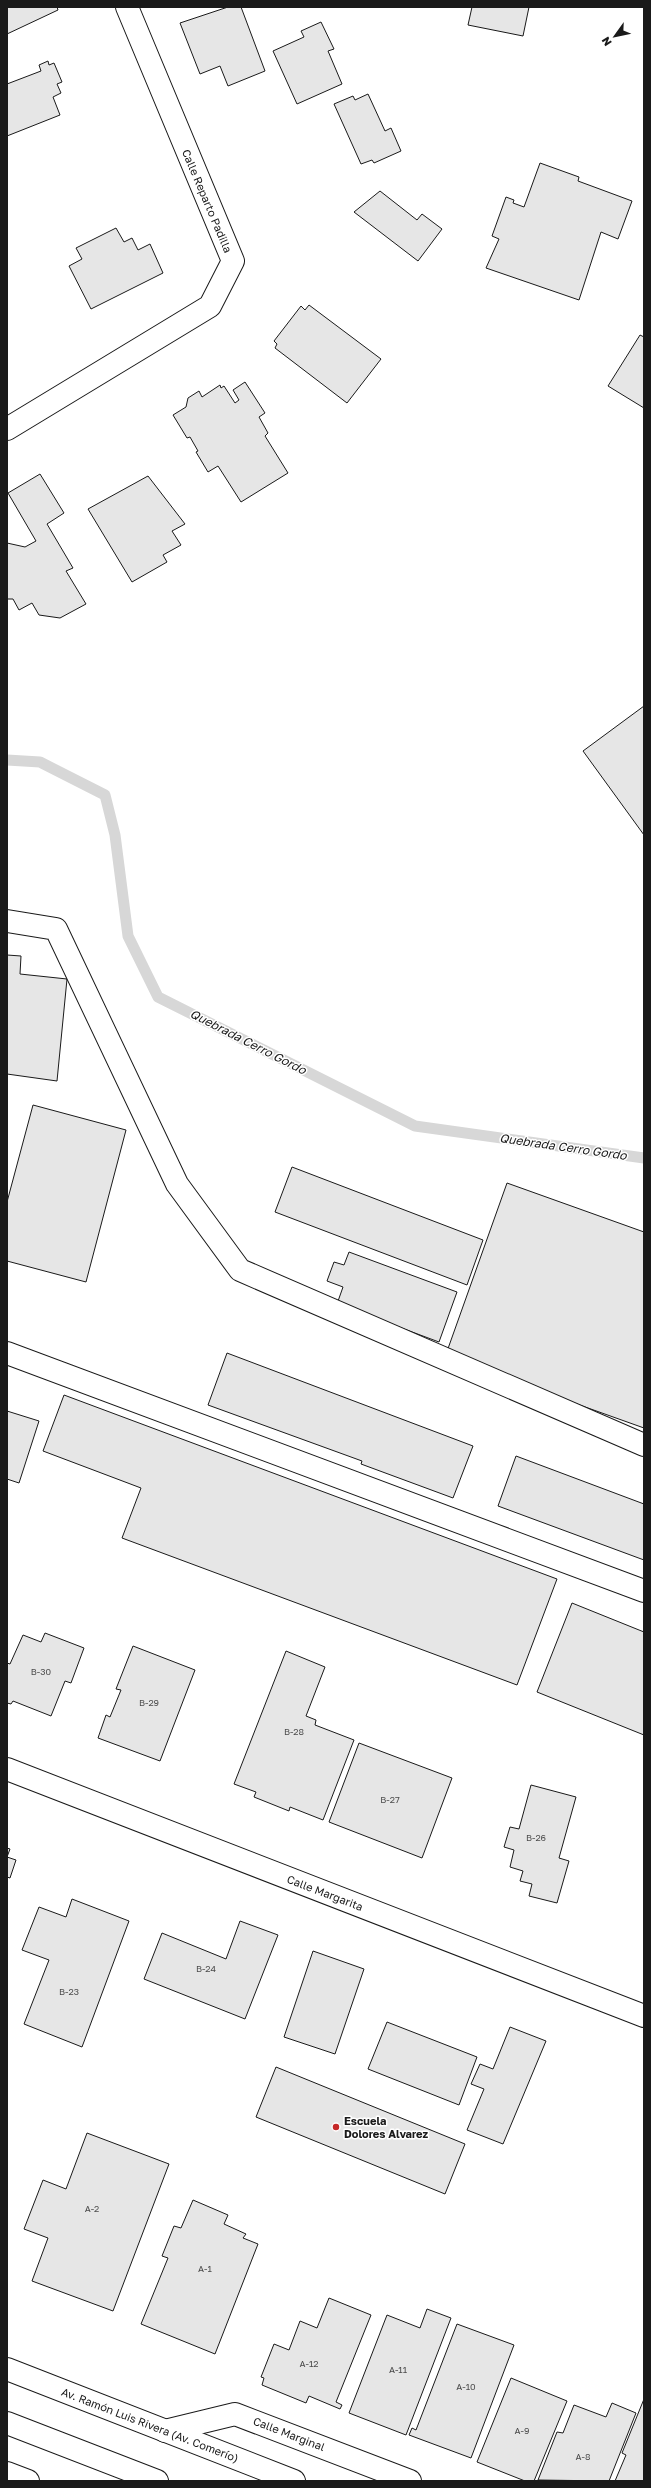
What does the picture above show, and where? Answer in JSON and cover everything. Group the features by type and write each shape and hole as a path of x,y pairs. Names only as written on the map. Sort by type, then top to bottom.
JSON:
{"street":[{"name":"Calle Reparto Padilla","path":"7,429 210,306 233,261 127,7"},
{"path":"7,920 56,929 177,1184 240,1270 644,1445"},
{"path":"7,1353 644,1591"},
{"name":"Calle Margarita","path":"7,1769 644,2016"},
{"name":"Av. Ramón Luis Rivera (Av. Comerío)","path":"7,2368 294,2481"},
{"name":"Calle Marginal","path":"165,2431 235,2414 410,2481"},
{"path":"7,2423 157,2481"},
{"path":"7,2473 28,2481"}],"building":[{"path":"7,7 57,7 58,10 7,34"},
{"path":"228,7 241,7 265,71 228,86 220,66 200,74 180,23"},
{"path":"472,7 529,7 523,36 468,25"},
{"path":"321,22 334,49 328,51 342,84 297,104 273,51 304,37 301,31"},
{"path":"48,61 49,65 54,63 62,82 57,84 61,93 53,97 60,115 7,136 7,84 41,71 39,65"},
{"path":"368,94 385,131 391,128 401,151 374,163 372,160 361,164 334,104 353,96 355,100"},
{"path":"540,163 579,177 578,181 632,201 618,239 601,232 579,300 486,268 499,239 492,236 506,197 514,200 513,203 524,207"},
{"path":"380,191 417,220 422,214 442,229 418,261 354,212"},
{"path":"116,228 124,242 132,238 138,250 150,244 163,273 91,309 69,266 82,259 76,248"},
{"path":"309,305 381,359 347,403 275,348 277,344 274,341 301,306 305,310"},
{"path":"640,335 644,337 644,408 608,386"},
{"path":"245,382 265,413 259,417 268,433 265,436 288,473 241,502 218,466 208,472 196,452 198,451 190,437 187,438 173,415 186,407 188,398 199,391 202,397 220,385 221,388 224,386 235,403 239,400 233,390"},
{"path":"40,474 64,513 47,524 73,568 66,571 86,604 60,618 39,615 32,603 19,610 13,599 7,599 7,543 25,547 36,541 8,493"},
{"path":"148,476 185,524 172,531 181,545 163,555 167,562 132,582 88,509"},
{"path":"644,706 644,835 583,751"},
{"path":"7,955 21,956 20,974 67,979 57,1081 7,1074"},
{"path":"33,1105 126,1130 86,1282 7,1261 7,1202"},
{"path":"292,1167 483,1240 467,1285 275,1212"},
{"path":"507,1183 644,1232 644,1428 445,1357"},
{"path":"349,1252 457,1292 439,1342 337,1304 343,1287 327,1281 334,1262 344,1265"},
{"path":"227,1353 473,1446 453,1498 361,1464 362,1461 208,1405"},
{"path":"64,1395 557,1579 517,1685 122,1538 141,1488 43,1451"},
{"path":"7,1411 39,1421 19,1483 7,1479"},
{"path":"516,1456 644,1504 644,1560 498,1506"},
{"path":"572,1603 644,1632 644,1735 537,1692"},
{"path":"45,1633 84,1648 71,1683 65,1681 51,1716 13,1701 11,1704 7,1703 7,1663 10,1664 23,1635 41,1642"},
{"path":"133,1646 195,1670 160,1761 98,1738 106,1715 110,1717 121,1690 116,1689"},
{"path":"286,1651 325,1667 306,1716 316,1720 315,1725 354,1740 323,1820 290,1807 289,1811 254,1797 256,1792 234,1784"},
{"path":"359,1743 452,1778 422,1858 329,1822"},
{"path":"531,1785 576,1797 559,1858 569,1861 557,1903 529,1896 532,1884 520,1881 523,1871 510,1867 514,1850 504,1847 510,1827 519,1829"},
{"path":"7,1848 10,1849 7,1857"},
{"path":"7,1857 16,1860 10,1878 7,1877"},
{"path":"72,1899 129,1921 82,2047 24,2024 49,1960 22,1950 39,1907 66,1917"},
{"path":"240,1921 278,1935 245,2019 144,1979 162,1933 226,1959"},
{"path":"313,1951 364,1969 335,2054 284,2037"},
{"path":"387,2022 477,2057 459,2105 368,2069"},
{"path":"510,2027 546,2041 503,2144 467,2130 484,2089 471,2084 480,2064 493,2069"},
{"path":"276,2067 465,2144 445,2194 256,2117"},
{"path":"87,2133 169,2164 113,2311 32,2281 48,2238 24,2229 43,2180 66,2189"},
{"path":"193,2200 228,2215 224,2224 246,2234 243,2238 258,2244 215,2354 141,2324 168,2258 162,2256 174,2226 181,2228"},
{"path":"329,2298 371,2315 336,2402 342,2405 340,2409 309,2396 306,2403 262,2385 264,2378 261,2377 274,2344 289,2350 300,2321 317,2328"},
{"path":"427,2309 451,2318 406,2435 349,2413 387,2315 420,2328"},
{"path":"457,2324 514,2345 471,2458 409,2435 412,2428 416,2430"},
{"path":"511,2378 567,2401 534,2481 525,2481 477,2462"},
{"path":"644,2399 644,2481 615,2481 626,2455 622,2453"},
{"path":"612,2403 636,2413 609,2481 538,2480 557,2432 563,2433 574,2405 606,2417"}],"waterway":[{"name":"Quebrada Cerro Gordo","path":"7,760 40,762 105,795 115,835 128,936 158,997 415,1126 644,1158"}],"place":[{"name":"Escuela Dolores Alvarez","path":"336,2127"}]}
